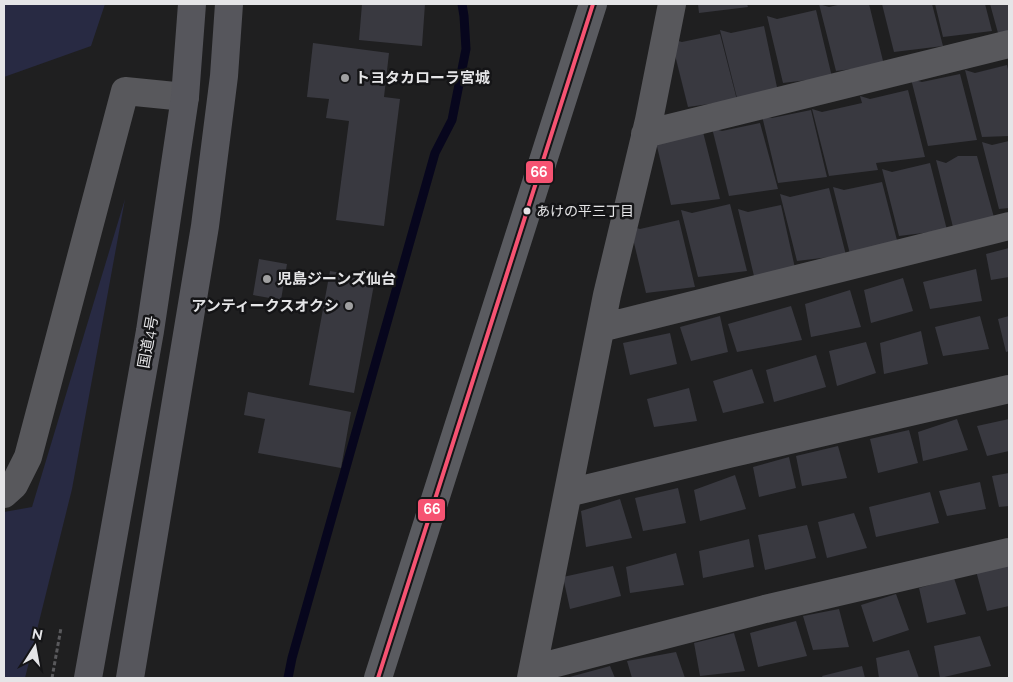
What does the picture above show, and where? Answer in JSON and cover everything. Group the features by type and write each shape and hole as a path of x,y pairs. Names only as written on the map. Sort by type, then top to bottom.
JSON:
{"highway":[{"name":"国道4号","path":"88,678 150,331 184,97 192,4"},
{"path":"130,678 205,226 224,76 229,4"}],"street":[{"path":"378,678 594,4"},
{"path":"672,4 645,134 607,294 532,674 765,609 1009,552"},
{"path":"645,134 1009,44"},
{"path":"4,494 14,485 28,457 125,91 184,97"},
{"path":"601,328 1009,226"},
{"path":"568,493 1009,389"}],"path":[{"path":"52,678 62,628"}],"shaded area":[{"path":"4,4 105,4 91,46 4,77"},
{"path":"125,199 72,489 25,678 4,678 4,512 32,507"}],"building":[{"path":"362,4 425,4 422,46 359,40"},
{"path":"698,4 747,4 748,7 699,13"},
{"path":"819,4 829,7 842,4 869,4 884,65 836,71"},
{"path":"882,4 932,4 943,46 894,52"},
{"path":"935,4 985,4 992,31 943,37"},
{"path":"990,4 1009,4 1009,31 998,33"},
{"path":"816,10 832,77 783,83 767,16 777,19"},
{"path":"764,26 778,92 737,98 720,30 731,33"},
{"path":"720,34 737,100 688,107 671,39 682,42"},
{"path":"313,43 389,53 384,97 400,99 384,226 336,220 349,121 326,118 329,99 307,97"},
{"path":"1007,65 1009,74 1009,136 982,137 965,70 975,73"},
{"path":"960,74 977,140 928,146 911,79 922,82"},
{"path":"908,90 925,157 876,163 878,170 829,176 812,109 822,112 862,103 860,96 870,99"},
{"path":"811,110 827,177 778,183 762,116 772,118"},
{"path":"760,123 778,189 729,196 712,128 722,131"},
{"path":"703,132 720,199 671,205 655,138"},
{"path":"1009,141 1009,208 999,209 982,142 992,145"},
{"path":"958,156 977,156 995,221 953,227 936,160 946,163"},
{"path":"930,163 947,230 899,236 882,169 892,172"},
{"path":"882,182 899,248 850,254 833,187 844,190"},
{"path":"829,188 846,255 797,261 780,194 790,197"},
{"path":"730,204 747,271 698,277 681,210 692,213"},
{"path":"781,205 795,268 754,276 738,209 748,212"},
{"path":"679,220 695,287 646,293 630,226 640,229"},
{"path":"1009,248 1009,277 991,280 986,254"},
{"path":"259,259 287,264 281,300 253,295"},
{"path":"976,269 982,301 930,309 923,282"},
{"path":"330,271 375,279 354,393 309,385"},
{"path":"903,278 913,311 871,323 864,290"},
{"path":"850,290 861,327 811,337 805,304"},
{"path":"791,306 802,340 737,352 728,324"},
{"path":"720,316 728,352 691,361 680,327"},
{"path":"980,316 989,349 943,356 935,327"},
{"path":"1009,316 1009,351 1006,352 998,319"},
{"path":"921,331 928,364 884,374 880,343"},
{"path":"670,333 677,364 630,375 623,343"},
{"path":"866,342 876,373 837,386 829,351"},
{"path":"816,355 826,387 774,402 766,370"},
{"path":"752,369 764,403 723,413 713,381"},
{"path":"689,388 697,421 654,427 647,399"},
{"path":"248,392 351,412 341,468 258,453 265,419 244,415"},
{"path":"957,419 968,450 923,461 918,432"},
{"path":"1009,419 1009,451 987,456 977,426"},
{"path":"909,430 918,463 878,473 870,439"},
{"path":"838,446 847,478 802,486 796,456"},
{"path":"789,457 796,488 759,497 753,467"},
{"path":"1009,473 1009,506 999,507 992,476"},
{"path":"735,475 746,509 700,521 694,490"},
{"path":"980,482 986,509 947,516 939,491"},
{"path":"678,488 686,523 643,531 635,498"},
{"path":"930,492 939,523 876,537 869,507"},
{"path":"620,499 632,538 586,547 581,511"},
{"path":"854,513 867,548 827,558 818,522"},
{"path":"807,525 816,558 765,570 758,535"},
{"path":"749,539 754,567 703,578 699,551"},
{"path":"676,553 684,585 630,593 626,567"},
{"path":"1009,563 1009,606 987,611 976,571"},
{"path":"613,566 621,596 570,609 563,577"},
{"path":"954,578 966,614 927,623 919,588"},
{"path":"896,594 909,630 873,642 861,605"},
{"path":"839,609 849,647 813,650 803,616"},
{"path":"796,621 807,656 758,667 750,633"},
{"path":"734,633 745,671 700,676 694,643"},
{"path":"980,636 991,666 940,678 934,646"},
{"path":"909,650 919,678 879,678 876,658"},
{"path":"676,652 685,678 632,678 627,661"},
{"path":"610,666 615,678 566,678"},
{"path":"862,666 865,678 823,678 822,676"}],"waterway":[{"path":"288,678 292,658 435,153 452,120 466,49 462,4"}],"transit line":[{"name":"66","path":"378,678 593,4"}],"place":[{"name":"トヨタカローラ宮城","path":"345,78"},
{"name":"あけの平三丁目","path":"527,211"},
{"name":"児島ジーンズ仙台","path":"267,279"},
{"name":"アンティークスオクシ","path":"349,306"}]}
